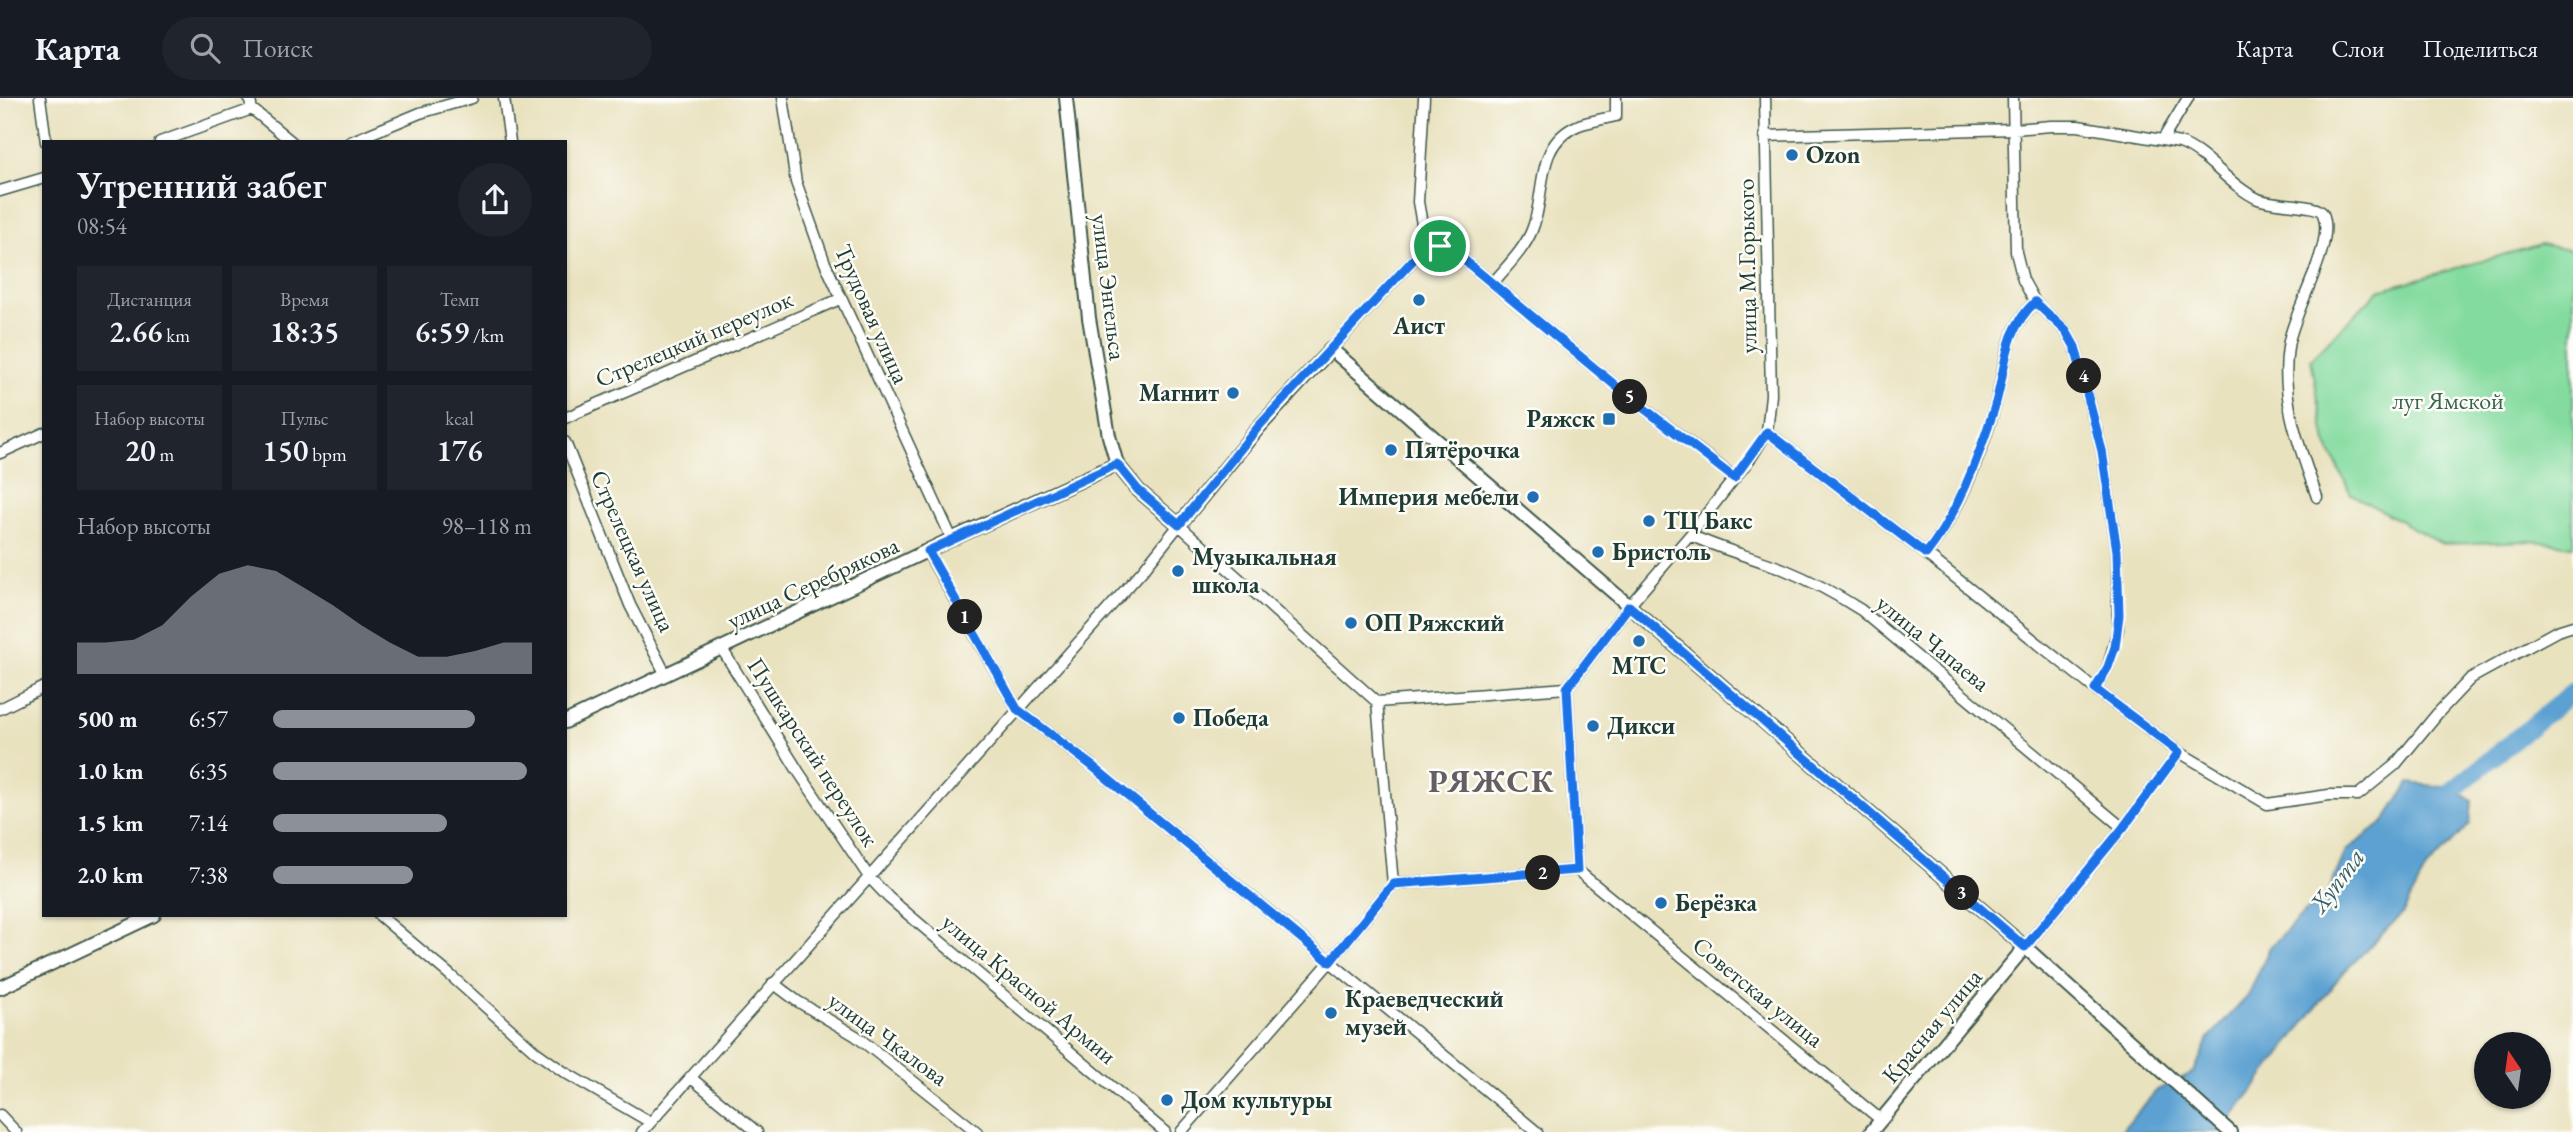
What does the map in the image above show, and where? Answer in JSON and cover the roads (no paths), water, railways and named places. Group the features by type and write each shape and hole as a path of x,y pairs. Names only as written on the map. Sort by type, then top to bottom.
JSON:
{"main road":[{"name":"улица Энгельса","path":"1066,98 1088,318 1109,436 1117,464 1138,490 1179,525"},
{"path":"1179,525 1259,426 1331,349 2025,947 2230,1132"},
{"name":"улица Серебрякова","path":"567,721 1117,464"},
{"path":"0,988 150,917"},
{"name":"Красная улица","path":"1871,1132 2025,947"}],"street":[{"path":"40,98 46,140"},
{"path":"249,98 252,110 290,140"},
{"path":"355,140 420,113 472,98"},
{"path":"504,98 510,140"},
{"name":"Трудовая улица","path":"783,98 796,182 840,299 952,539"},
{"path":"1424,98 1418,202 1426,246"},
{"path":"1493,283 1532,231 1545,161 1550,149 1576,126 1616,116 1616,98"},
{"name":"улица М.Горького","path":"1765,98 1771,395 1767,432"},
{"path":"2013,98 2016,252 2023,280 2035,302 2066,331 2075,347 2102,451 2117,551 2119,615 2115,647 2108,667 2095,689"},
{"path":"2163,139 2188,98"},
{"path":"166,140 252,110"},
{"path":"1765,136 2078,126 2180,143 2194,149 2228,179 2259,200 2286,206 2313,206 2323,212 2325,237 2292,327 2286,372 2291,421 2317,498"},
{"path":"0,191 42,179"},
{"path":"1331,349 1426,246 1440,246 1452,250 1628,396 1734,478"},
{"name":"Стрелецкий переулок","path":"567,417 840,299"},
{"path":"1926,554 1943,532 1981,446 1995,407 2008,343 2021,316 2035,302"},
{"path":"1393,884 1577,870 1567,688 1629,606 1690,536 1767,432 2179,752 2267,804 2329,795 2358,795 2395,765 2471,678 2557,631 2573,626"},
{"path":"0,453 42,434"},
{"name":"Стрелецкая улица","path":"567,447 630,605 666,675"},
{"path":"642,1132 1143,570 1179,525"},
{"name":"улица Энгельса","path":"1179,525 1377,702"},
{"name":"улица Чапаева","path":"1690,536 1785,570 1861,610 2123,828"},
{"path":"928,551 1017,709 1091,765 1537,1132"},
{"name":"Пушкарский переулок","path":"722,649 798,771 869,877"},
{"path":"0,709 42,688"},
{"path":"1181,1132 1330,962 1393,884 1377,702 1567,688"},
{"path":"2025,947 2123,828 2179,752"},
{"name":"Советская улица","path":"1577,870 1881,1120"},
{"name":"улица Красной Армии","path":"869,877 899,907 1165,1132"},
{"path":"381,917 536,1052 564,1072 650,1122"},
{"name":"улица Чкалова","path":"773,983 797,1001 856,1036 977,1132"},
{"path":"690,1077 757,1132"},
{"path":"0,1115 16,1132"}],"water":[{"path":"2409,783 2453,788 2472,801 2470,824 2426,869 2403,913 2341,975 2221,1132 2120,1132 2157,1090 2194,1072 2208,1039 2248,996 2270,947 2306,911 2327,895 2346,851 2384,822"}],"waterway":[{"name":"Хупта","path":"2437,803 2573,692"}],"place":[{"name":"Ozon","path":"1792,155"},
{"name":"Аист","path":"1419,300"},
{"name":"Магнит","path":"1233,393"},
{"name":"Ряжск","path":"1609,419"},
{"name":"Пятёрочка","path":"1391,450"},
{"name":"Империя мебели","path":"1533,497"},
{"name":"ТЦ Бакс","path":"1649,521"},
{"name":"Бристоль","path":"1598,552"},
{"name":"Музыкальная школа","path":"1178,571"},
{"name":"ОП Ряжский","path":"1351,623"},
{"name":"МТС","path":"1639,641"},
{"name":"Победа","path":"1179,718"},
{"name":"Дикси","path":"1593,726"},
{"name":"Берёзка","path":"1661,903"},
{"name":"Краеведческий музей","path":"1331,1013"},
{"name":"Дом культуры","path":"1167,1100"}],"district":[{"name":"РЯЖСК","path":"1492,781"}],"park label":[{"name":"луг Ямской","path":"2448,401"}]}
